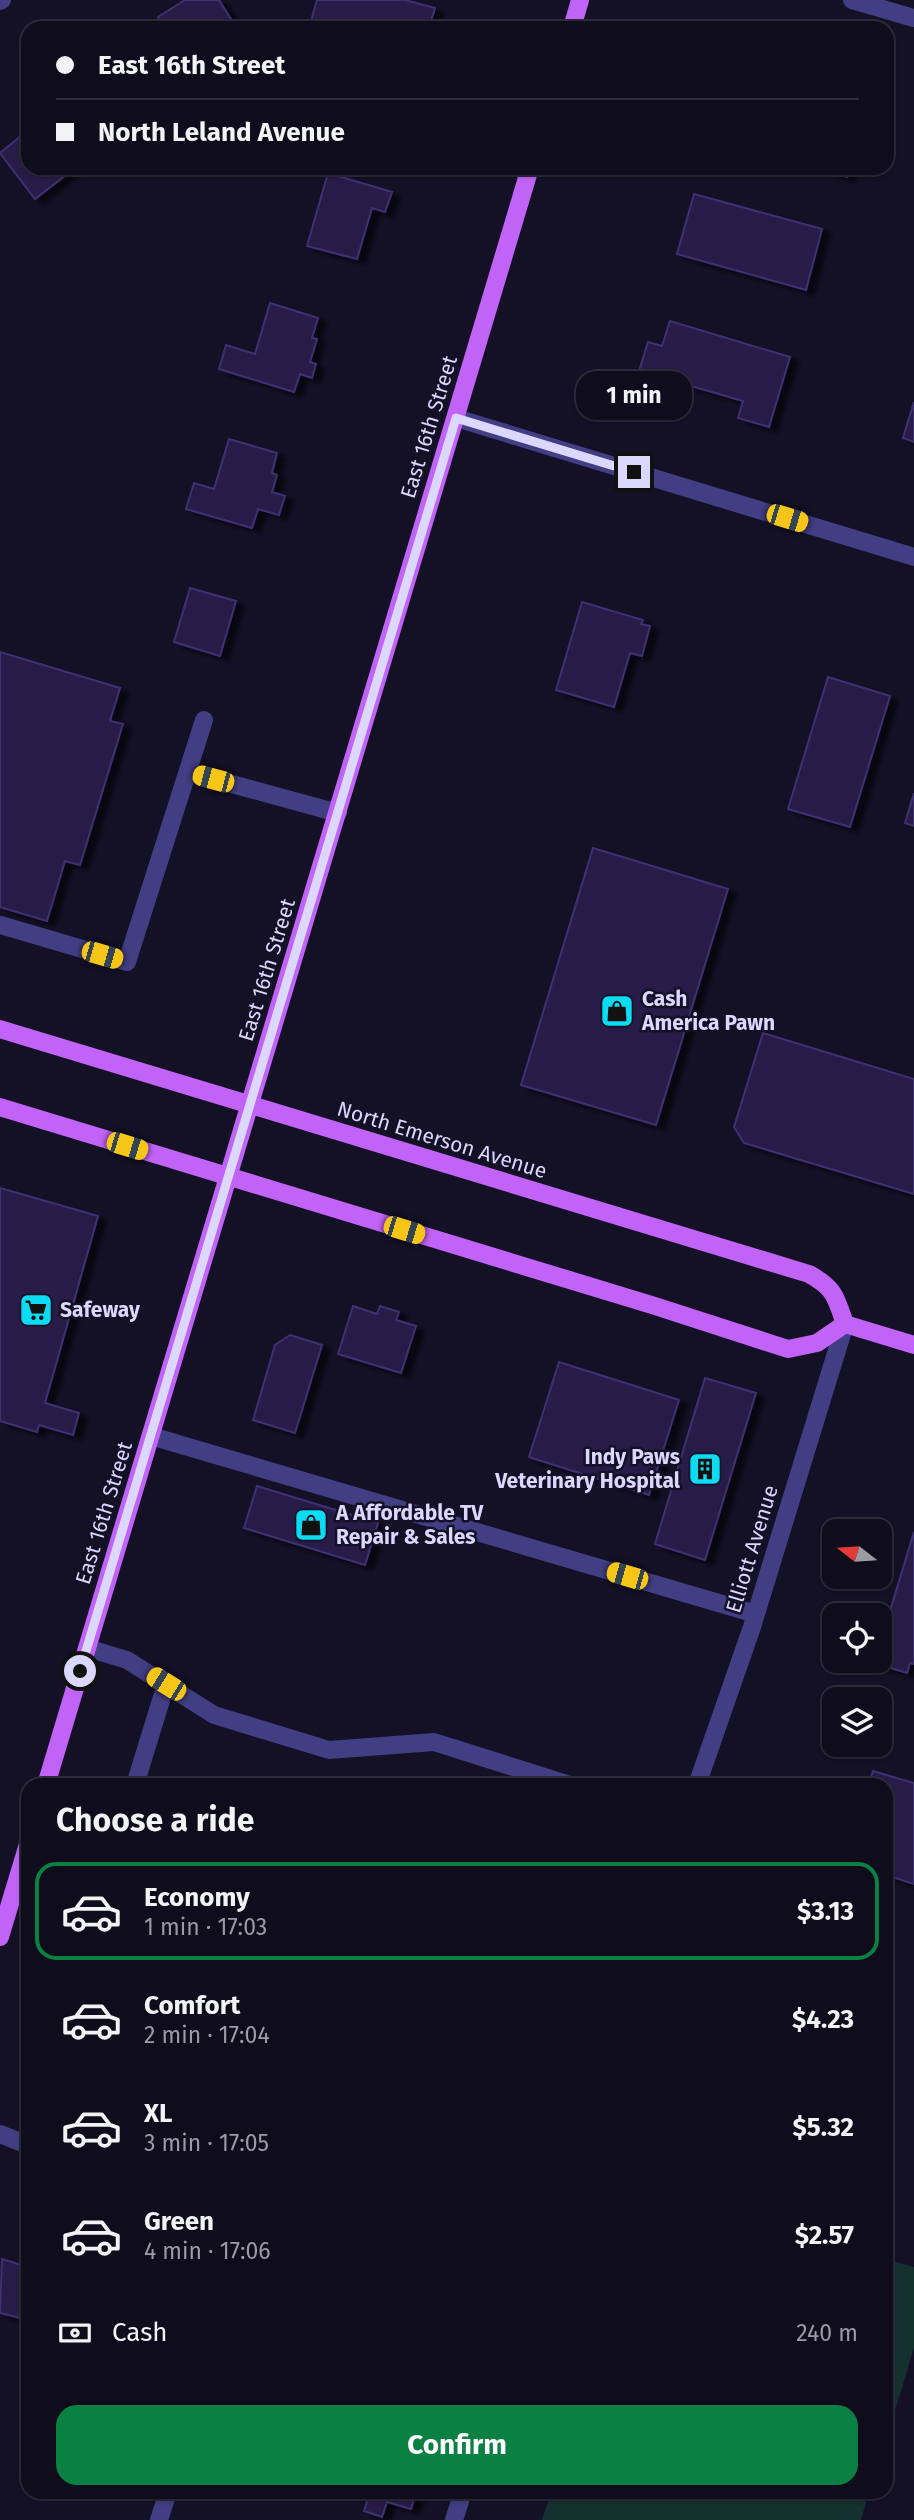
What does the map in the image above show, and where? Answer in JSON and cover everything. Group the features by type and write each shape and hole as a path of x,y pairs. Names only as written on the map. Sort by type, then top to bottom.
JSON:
{"main road":[{"path":"574,21 580,0"},
{"name":"East 16th Street","path":"48,1778 528,175"},
{"name":"North Emerson Avenue","path":"0,1029 809,1275 825,1283 835,1293 845,1324"},
{"path":"0,1107 788,1349 817,1343 845,1324 914,1345"},
{"path":"0,1937 21,1867"}],"street":[{"path":"852,0 914,18"},
{"path":"456,418 914,557"},
{"path":"0,925 127,962 204,720"},
{"path":"188,772 338,813"},
{"name":"Elliott Avenue","path":"699,1778 756,1614 845,1324"},
{"path":"151,1436 756,1614"},
{"path":"88,1648 127,1660 214,1716 329,1750 434,1742 548,1778"},
{"path":"137,1778 166,1684"},
{"path":"0,2134 21,2142"},
{"path":"159,2520 166,2499"},
{"path":"454,2520 461,2499"}],"green space":[{"path":"893,2261 914,2267 914,2348 893,2417"},
{"path":"549,2499 867,2499 861,2520 542,2520"}],"building":[{"path":"185,0 219,0 232,21 160,21 158,17"},
{"path":"317,0 405,0 435,8 431,21 311,21"},
{"path":"21,136 21,175 66,175 35,199 0,153"},
{"path":"327,175 392,192 385,212 372,208 357,259 307,246"},
{"path":"694,194 822,229 806,290 677,254"},
{"path":"270,303 318,318 312,338 317,339 310,362 316,364 312,378 300,374 294,392 219,369 226,345 255,354"},
{"path":"670,321 790,357 769,427 738,418 743,401 639,371 648,342 662,346"},
{"path":"914,402 914,442 903,438"},
{"path":"229,439 277,453 272,473 277,475 272,492 285,496 279,515 258,509 252,528 186,509 194,483 214,489"},
{"path":"190,588 236,601 220,656 174,642"},
{"path":"582,602 643,620 641,624 650,626 642,656 630,653 614,707 556,690"},
{"path":"0,652 120,688 110,721 123,724 80,865 65,861 47,921 0,907"},
{"path":"828,677 890,696 850,827 788,809"},
{"path":"914,793 914,826 905,823"},
{"name":"Cash America Pawn","path":"593,848 728,889 656,1125 521,1085"},
{"path":"763,1033 914,1079 914,1194 744,1143 734,1127"},
{"name":"Safeway","path":"0,1188 98,1216 45,1403 79,1413 73,1435 39,1425 37,1432 0,1421"},
{"path":"353,1306 377,1314 380,1306 399,1312 396,1320 416,1326 401,1373 338,1354"},
{"path":"290,1335 322,1345 295,1433 253,1420 275,1345"},
{"path":"559,1362 679,1400 649,1495 529,1457"},
{"name":"Indy Paws Veterinary Hospital","path":"705,1378 756,1393 705,1560 655,1544"},
{"name":"A Affordable TV Repair & Sales","path":"257,1486 378,1523 365,1565 244,1528"},
{"path":"914,1532 914,1664 910,1663 907,1673 892,1668 892,1604"},
{"path":"873,1771 914,1783 914,1884 893,1877 893,1778 870,1778"},
{"path":"2,2259 21,2265 21,2318 0,2313"},
{"path":"368,2499 414,2499 411,2509 387,2502 382,2517 364,2511"}],"place":[{"name":"Cash America Pawn","path":"617,1011"},
{"name":"Safeway","path":"36,1310"},
{"name":"Indy Paws Veterinary Hospital","path":"705,1469"},
{"name":"A Affordable TV Repair & Sales","path":"311,1525"}],"route":[{"path":"80,1671 456,418 634,472"}]}
